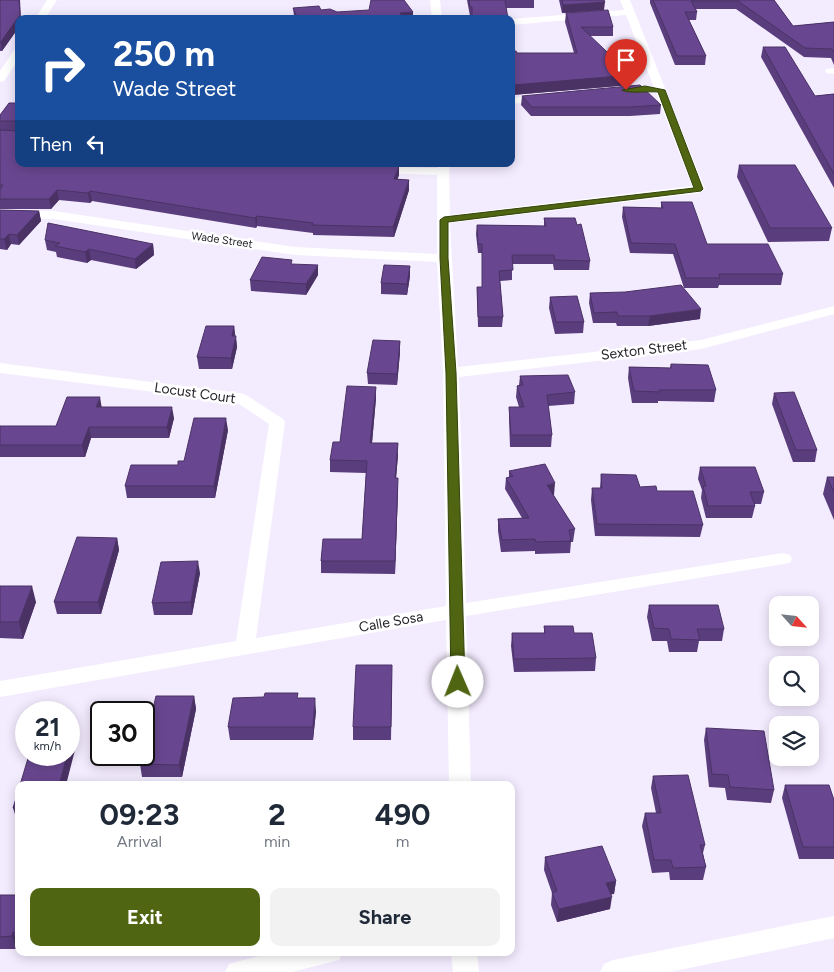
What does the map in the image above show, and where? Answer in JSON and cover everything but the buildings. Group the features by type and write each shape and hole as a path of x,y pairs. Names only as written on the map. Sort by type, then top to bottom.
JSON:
{"street":[{"path":"43,15 52,0"},
{"path":"435,0 437,15"},
{"path":"444,220 698,189 625,0"},
{"path":"515,22 630,12"},
{"path":"0,64 15,63"},
{"path":"0,79 15,63"},
{"path":"645,88 661,90"},
{"path":"515,101 559,96"},
{"path":"360,168 443,168 444,258 451,373 460,781"},
{"name":"Wade Street","path":"0,214 54,216 295,251 444,258"},
{"name":"Sexton Street","path":"451,373 701,344 834,310"},
{"name":"Locust Court","path":"0,368 240,398 277,422 245,648"},
{"name":"Calle Sosa","path":"0,689 457,611 783,559"},
{"path":"613,972 834,927"},
{"path":"238,972 312,956"},
{"path":"464,956 466,972"}],"route":[{"path":"458,682 451,373 444,258 444,220 698,189 661,90 645,88 626,90"}]}
